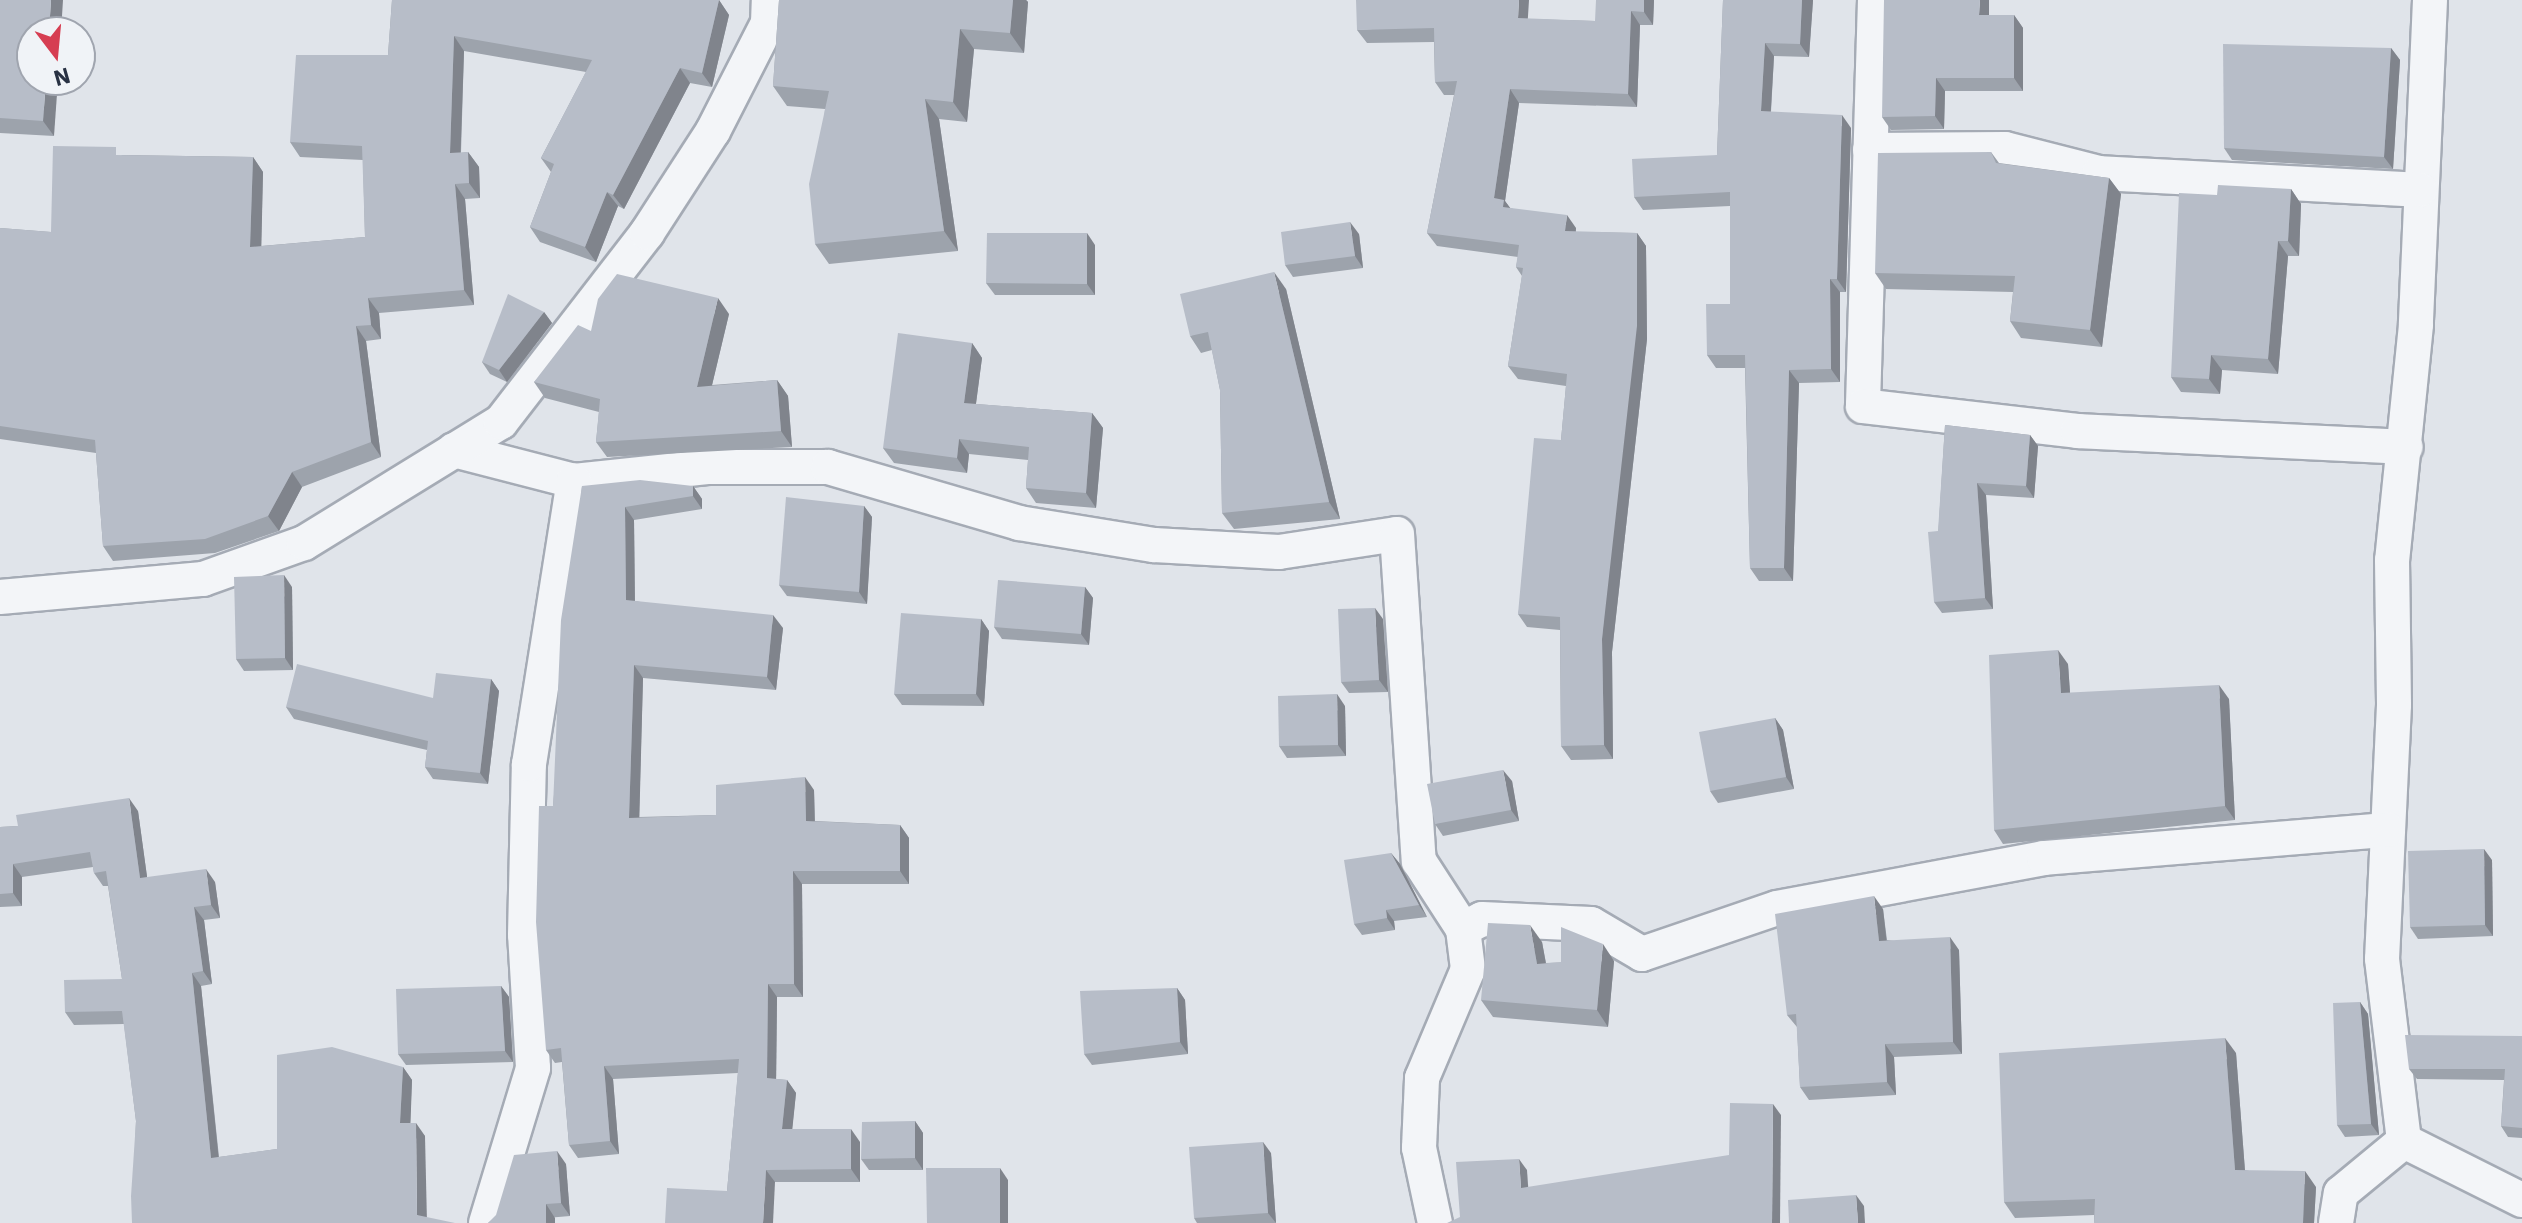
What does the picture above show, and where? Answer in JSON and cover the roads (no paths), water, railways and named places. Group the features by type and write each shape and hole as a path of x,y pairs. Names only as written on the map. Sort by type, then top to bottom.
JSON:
{"street":[{"path":"0,597 203,579 304,543 501,422 647,233 713,131 768,23 769,0"},
{"path":"1875,0 1863,406 2078,431 2406,447"},
{"path":"2404,1141 2382,959 2388,830 2392,560 2406,447 2430,0"},
{"path":"1870,150 2005,149 2099,173 2420,190"},
{"path":"454,450 574,481 707,467 828,467 1019,523 1154,545 1279,552 1397,534 1419,861 1463,929 1468,969 1422,1078 1419,1148 1435,1223"},
{"path":"486,1223 533,1068 525,935 529,764 574,481"},
{"path":"1463,929 1482,919 1591,924 1642,954 1777,908 2044,858 2388,830"},
{"path":"2404,1141 2522,1200"},
{"path":"2336,1223 2341,1193 2404,1141"}]}
